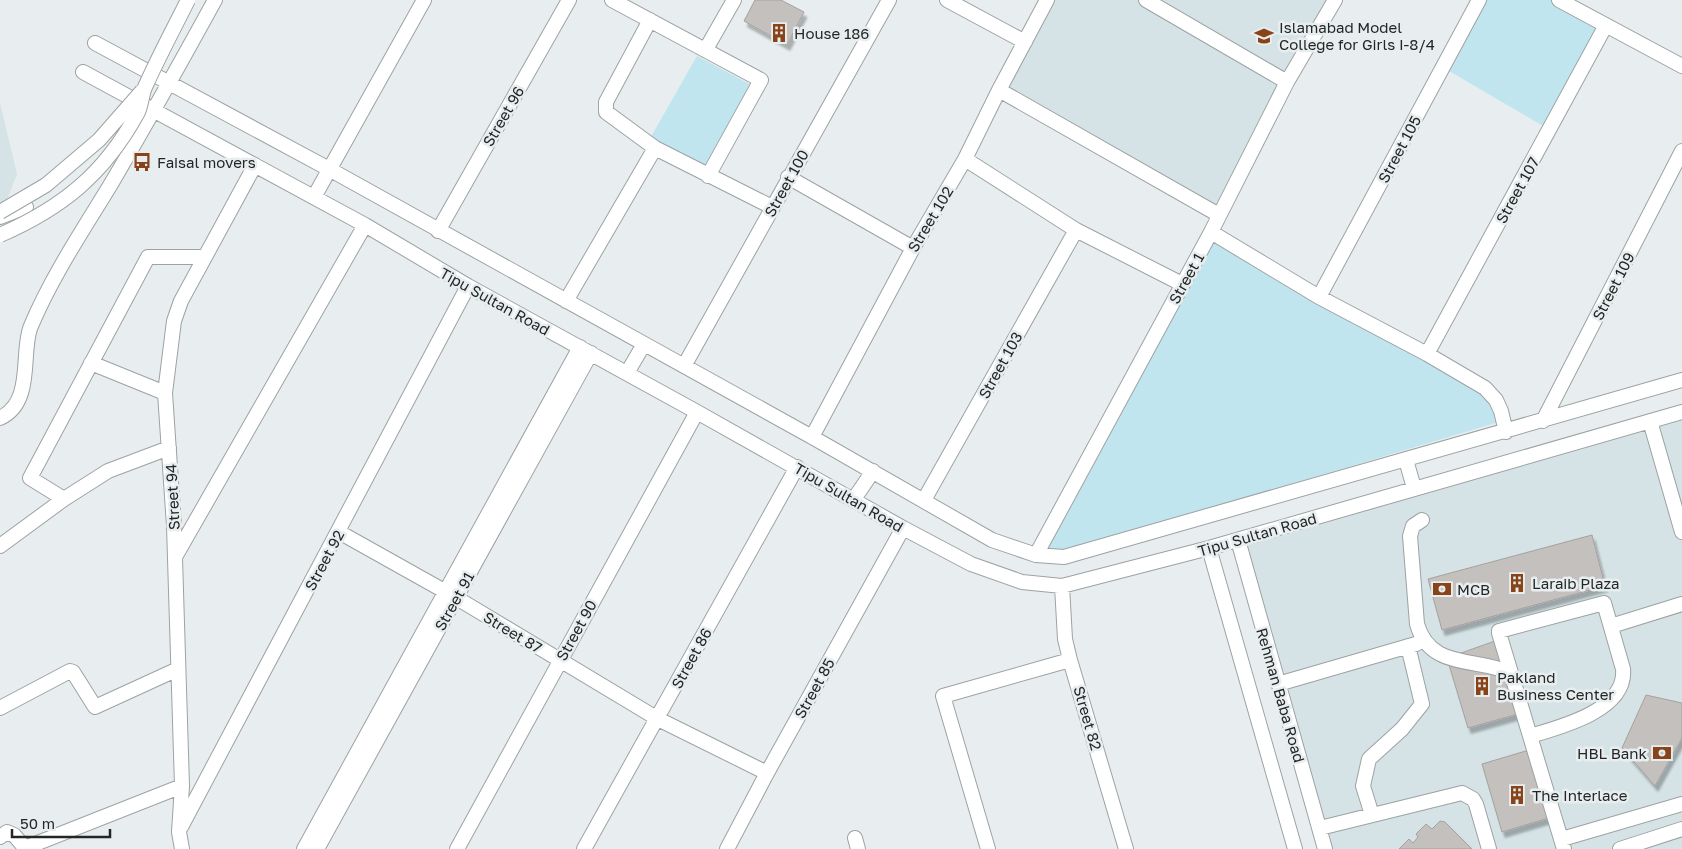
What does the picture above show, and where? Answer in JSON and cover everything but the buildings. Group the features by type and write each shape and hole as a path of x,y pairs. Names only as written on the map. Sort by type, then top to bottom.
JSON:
{"street":[{"path":"0,233 30,222 81,188 121,140 138,112 144,88 188,0"},
{"path":"0,418 11,411 26,375 30,328 62,265 154,111 215,0"},
{"path":"314,197 424,0"},
{"name":"Street 96","path":"438,231 569,0"},
{"path":"612,0 761,80 708,176"},
{"path":"706,49 734,0"},
{"name":"Street 100","path":"684,366 788,177 889,0"},
{"path":"947,0 1025,42"},
{"name":"Street 102","path":"812,437 913,248 965,159 998,90 1047,0"},
{"path":"1146,0 1286,82"},
{"name":"Street 1","path":"1036,555 1211,232 1286,82 1335,0"},
{"name":"Street 105","path":"1319,297 1479,0"},
{"path":"1560,0 1682,66"},
{"path":"650,20 606,102 606,112 655,148 772,207"},
{"name":"Street 107","path":"1428,354 1606,25"},
{"name":"Tipu Sultan Road","path":"95,43 170,82 684,366 873,471 992,540 1036,555 1064,556 1506,432 1682,380"},
{"name":"Tipu Sultan Road","path":"83,72 365,225 468,286 797,467 903,528 971,564 1022,582 1062,586 1238,540 1414,488 1682,413"},
{"path":"0,212 46,185 99,140 144,88"},
{"path":"998,90 1219,215"},
{"path":"566,301 655,148"},
{"name":"Street 109","path":"1543,421 1682,151"},
{"path":"965,159 1076,230 1182,284"},
{"name":"Street 94","path":"182,849 179,832 182,786 175,557 165,393 174,321 205,257 255,165"},
{"path":"788,177 913,248"},
{"path":"0,217 26,207"},
{"path":"0,233 19,223"},
{"path":"175,557 365,225"},
{"name":"Street 103","path":"924,500 1076,230"},
{"path":"1211,232 1319,297 1428,354 1486,388 1501,411 1506,432"},
{"path":"64,499 30,478 148,257 205,257"},
{"name":"Street 92","path":"179,832 468,286"},
{"path":"627,373 644,344"},
{"name":"Street 91","path":"317,849 450,594 585,350"},
{"path":"91,363 165,393"},
{"name":"Street 90","path":"457,849 697,412"},
{"path":"1650,422 1682,532"},
{"path":"0,546 64,499 108,471 169,448"},
{"path":"1406,460 1414,488"},
{"name":"Street 86","path":"584,849 797,467"},
{"path":"854,500 873,471"},
{"path":"1422,520 1413,526 1410,536 1417,624 1424,642 1441,655 1497,666 1511,673"},
{"name":"Street 85","path":"727,849 766,773 903,528"},
{"name":"Street 87","path":"339,532 450,594 658,719 766,773"},
{"name":"Rehman Baba Road","path":"1238,540 1325,849"},
{"name":"Rehman Baba Road","path":"1209,548 1295,849"},
{"name":"Street 82","path":"1062,586 1065,638 1070,660 1126,849"},
{"path":"304,849 450,594"},
{"path":"1530,736 1577,722 1592,715 1621,687 1624,679 1623,669 1604,603 1500,630 1499,633 1530,736 1563,844 1682,804"},
{"path":"1611,626 1682,604"},
{"path":"1278,684 1424,642"},
{"path":"1372,815 1363,786 1369,759 1402,729 1422,704 1408,646"},
{"path":"988,849 943,696 1070,660"},
{"path":"0,708 70,671 73,672 95,708 178,669"},
{"path":"0,837 7,832 14,835 26,849 182,786"},
{"path":"1320,828 1456,794 1468,794 1476,804 1489,849"},
{"path":"1620,849 1682,829"}],"shaded area":[{"path":"1049,0 1138,0 1281,84 1214,209 998,93"},
{"name":"Islamabad Model College for Girls I-8/4","path":"1160,0 1327,0 1284,72"},
{"path":"1486,0 1551,0 1601,27 1545,127 1449,71"},
{"path":"697,56 757,88 704,180 644,149"},
{"path":"0,103 17,174 5,205 0,207"},
{"path":"1212,240 1484,394 1499,422 1066,551 1044,551"},
{"path":"1682,412 1682,849 1324,849 1238,540"}],"place":[{"name":"House 186","path":"779,33"},
{"name":"Islamabad Model College for Girls I-8/4","path":"1264,36"},
{"name":"Faisal movers","path":"142,162"},
{"name":"Laraib Plaza","path":"1517,583"},
{"name":"MCB","path":"1442,589"},
{"name":"Pakland Business Center","path":"1482,686"},
{"name":"HBL Bank","path":"1662,753"},
{"name":"The Interlace","path":"1517,795"}]}
